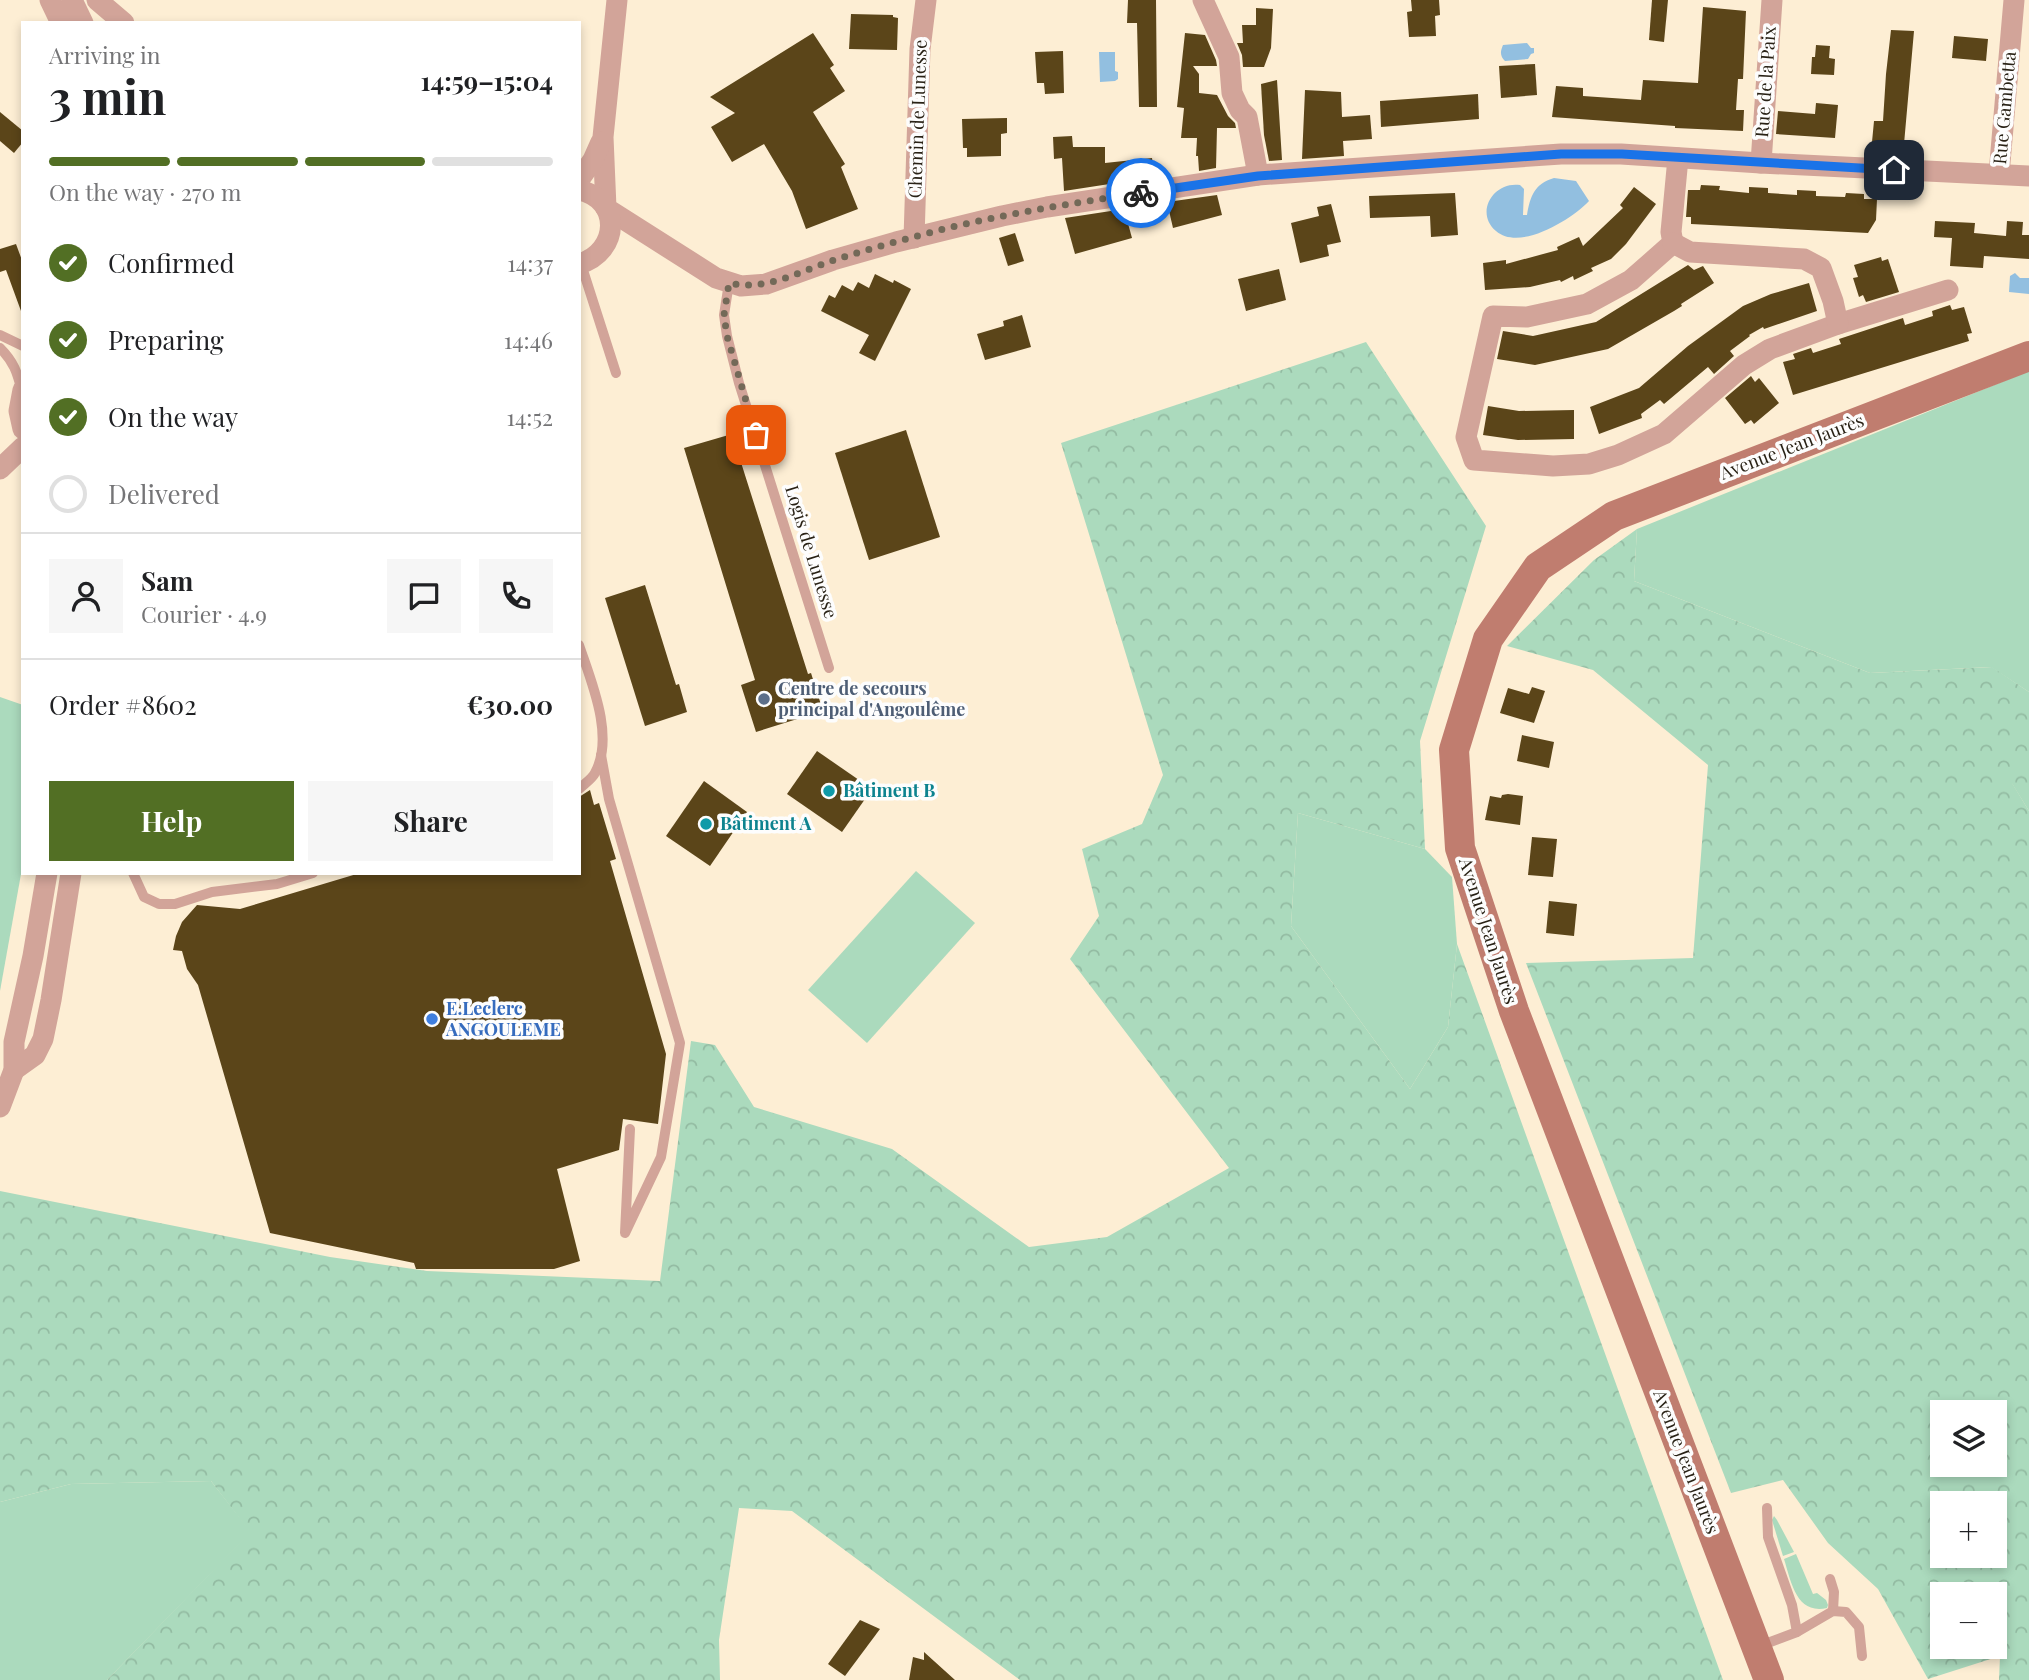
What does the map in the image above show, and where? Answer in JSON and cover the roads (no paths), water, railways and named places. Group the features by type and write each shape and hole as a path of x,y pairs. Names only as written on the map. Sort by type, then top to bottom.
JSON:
{"main road":[{"name":"Avenue Jean Jaurès","path":"1769,1680 1514,1011 1460,848 1454,750 1488,639 1538,567 1614,516 2029,356"}],"street":[{"path":"51,0 60,21"},
{"path":"72,0 82,21"},
{"path":"97,0 122,21"},
{"path":"581,264 601,251 608,242 611,230 606,208 603,137 617,0"},
{"name":"Chemin de Lunesse","path":"914,237 922,22 926,0"},
{"name":"Rue de la Paix","path":"1761,163 1772,0"},
{"name":"Rue Gambetta","path":"1999,174 2014,0"},
{"path":"1211,1 1229,57 1231,93 1247,117 1258,176"},
{"path":"581,177 593,160 603,137"},
{"path":"581,191 593,194 606,208 716,278 741,286 765,284 834,260 914,237 1047,207 1258,176 1561,154 1622,154 2029,176"},
{"path":"1673,243 1671,232 1678,158"},
{"path":"608,242 646,232"},
{"path":"1673,243 1631,280 1587,304 1527,317 1493,316 1466,437 1474,460 1553,466 1589,464 1618,455 1664,434 1744,365 1770,349 1838,324 1948,290"},
{"path":"1673,243 1690,251 1804,259 1821,268 1838,324"},
{"path":"21,397 21,420"},
{"path":"0,469 21,449"},
{"path":"0,1107 33,956 47,875"},
{"path":"7,1068 35,1055 43,1039 71,875"}],"lane":[{"path":"581,267 616,373"},
{"name":"Logis de Lunesse","path":"729,283 724,315 727,336 829,668"},
{"path":"0,335 21,345"},
{"path":"0,348 16,368 21,386"},
{"path":"581,651 595,693 602,727 601,755 609,799 680,1043 661,1157 625,1233 630,1129"},
{"path":"581,787 594,775 601,755"},
{"path":"134,875 144,897 159,904 175,904 212,892 277,884 306,875"},
{"path":"1767,1508 1768,1537 1792,1605 1797,1632"},
{"path":"1830,1579 1834,1592 1833,1611"},
{"path":"1758,1647 1797,1632 1833,1611 1846,1612 1859,1627 1862,1656"}],"water":[{"path":"1527,43 1534,48 1534,53 1528,59 1505,61 1502,57 1503,45"},
{"path":"1099,52 1115,52 1118,79 1115,81 1100,82"},
{"path":"1554,178 1576,181 1589,201 1571,216 1545,231 1518,238 1496,231 1487,215 1487,207 1495,193 1511,185 1520,185 1524,189 1523,215 1527,215 1534,192"},
{"path":"2015,273 2020,278 2029,278 2029,294 2009,292 2010,276"}],"place":[{"name":"Centre de secours principal d'Angoulême","path":"764,699"},
{"name":"Bâtiment B","path":"829,791"},
{"name":"Bâtiment A","path":"706,824"},
{"name":"E.Leclerc ANGOULEME","path":"432,1019"}]}
